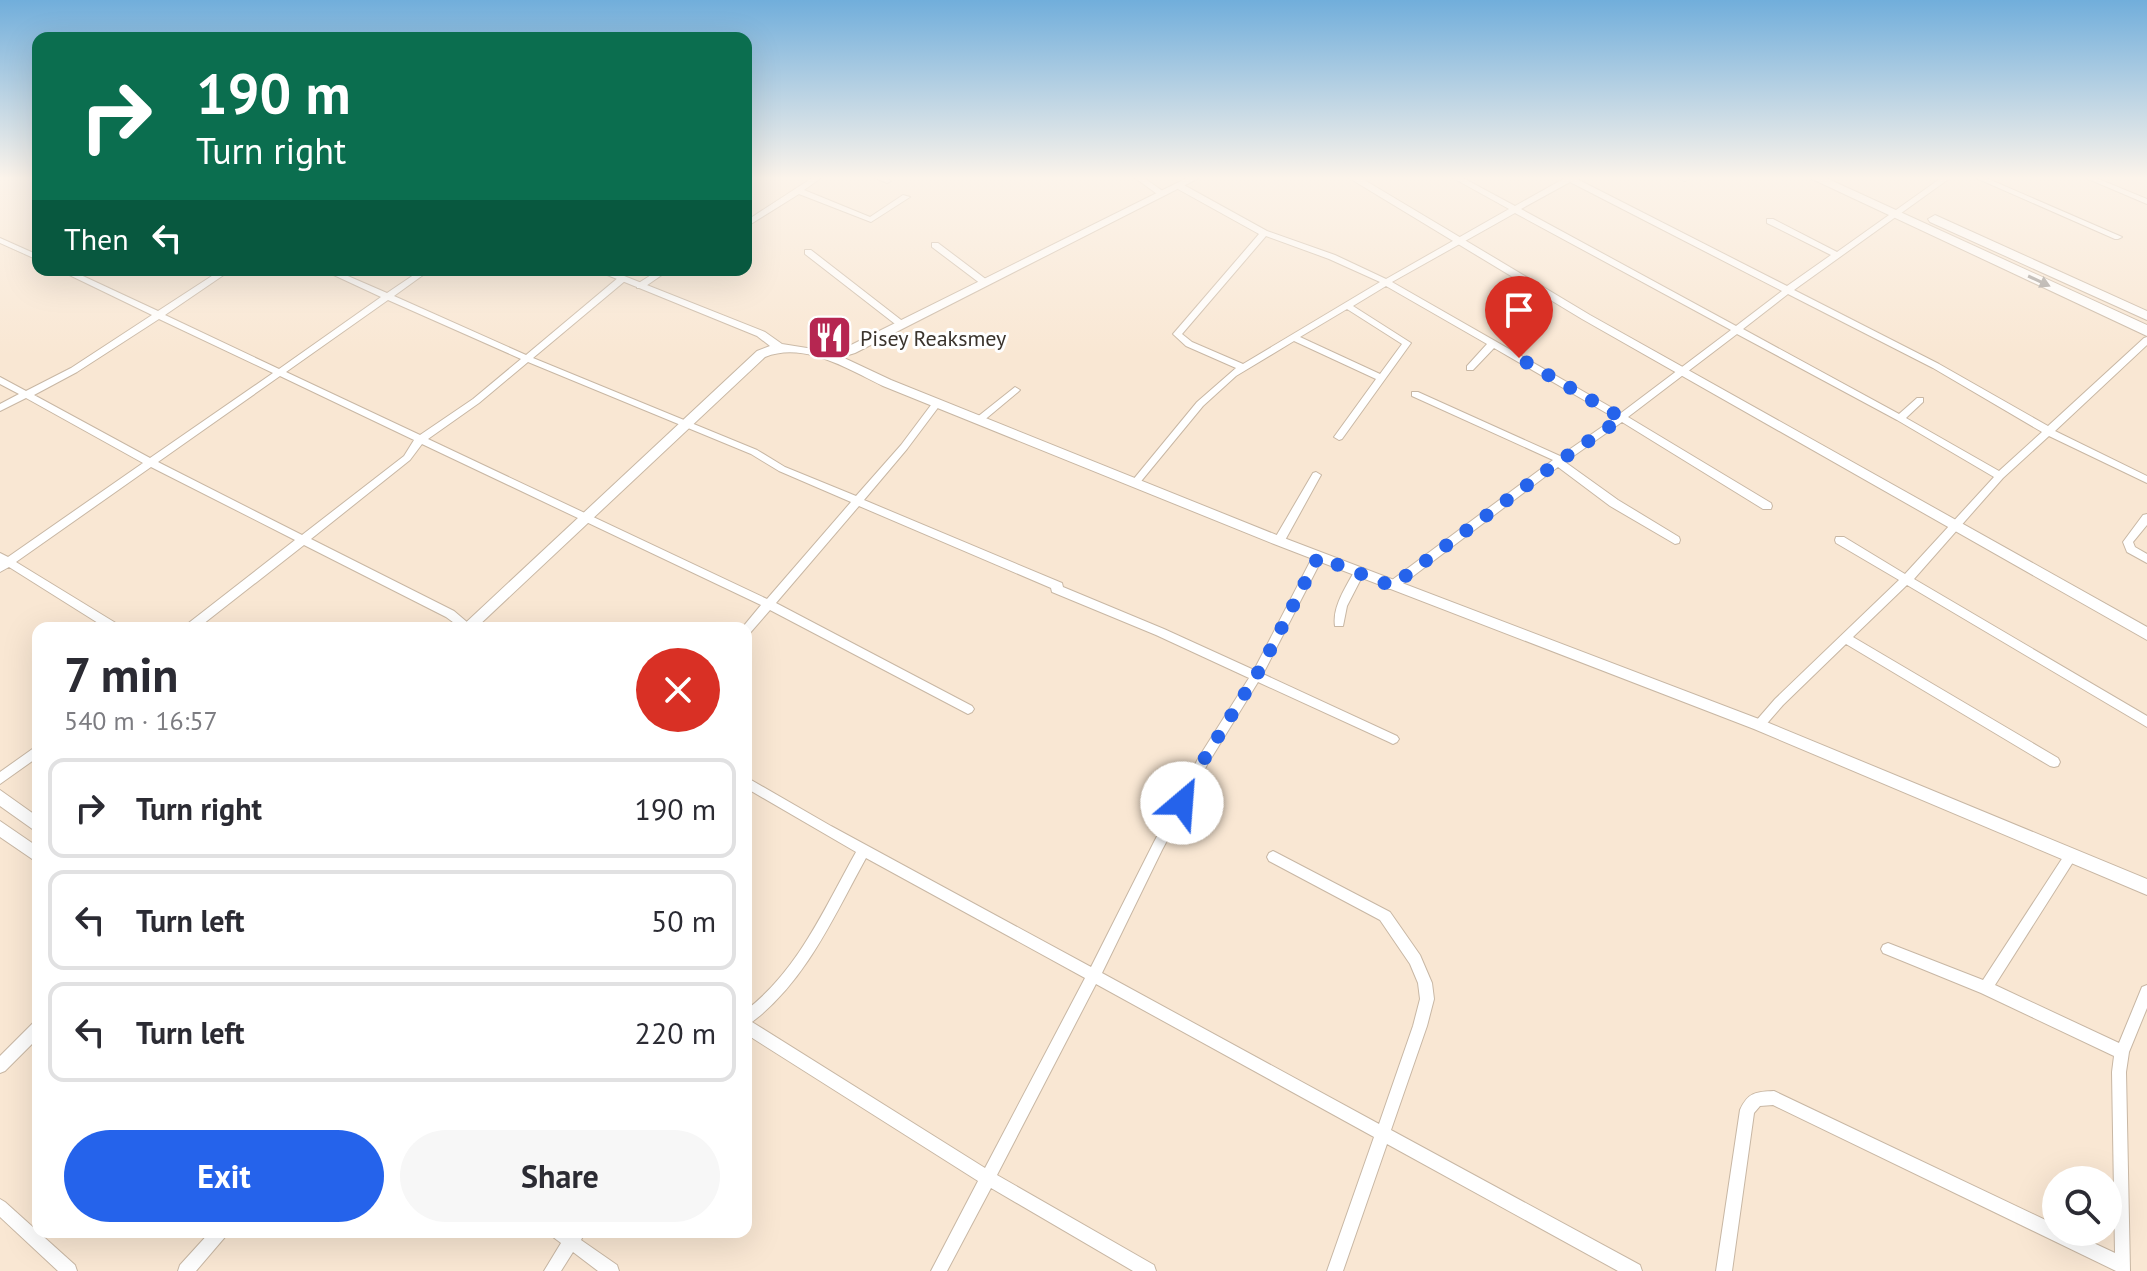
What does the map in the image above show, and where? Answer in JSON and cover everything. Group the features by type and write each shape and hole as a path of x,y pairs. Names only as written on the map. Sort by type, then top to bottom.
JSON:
{"highway":[{"path":"1955,237 2147,331"},
{"path":"1963,237 2147,316"}],"street":[{"path":"832,356 902,325 1075,237"},
{"path":"1244,368 1189,344 1177,334 1260,237"},
{"path":"1276,237 1332,257 1386,282 1767,506"},
{"path":"1450,237 1680,371 2147,634"},
{"path":"1135,483 1207,397 1244,368 1466,237"},
{"path":"1564,237 1900,418 2000,476"},
{"path":"1685,237 1936,366 2050,432 2147,480"},
{"path":"1802,237 1837,255"},
{"path":"1392,586 1861,237"},
{"path":"0,240 32,255"},
{"path":"935,245 984,282"},
{"path":"808,252 902,325"},
{"path":"76,276 768,604 968,709"},
{"path":"0,408 74,370 217,276"},
{"path":"341,276 526,358 685,423 1160,632 1393,739"},
{"path":"105,622 3,562 418,276"},
{"path":"615,276 761,334 779,347 832,356 861,372 1318,557 1759,725 2147,887"},
{"path":"640,286 656,276"},
{"path":"197,622 407,458 419,441 476,401 622,279"},
{"path":"1339,437 1407,342 1347,306"},
{"path":"1294,338 1382,378"},
{"path":"1759,725 1906,580 2000,476 2147,340"},
{"path":"1470,368 1493,343"},
{"path":"474,622 754,359 779,347"},
{"path":"0,380 149,462 225,497 460,622"},
{"path":"979,420 1015,390"},
{"path":"1415,394 1559,461 1614,503 1675,540"},
{"path":"1900,418 1920,400"},
{"path":"752,623 855,500 904,447 937,403"},
{"path":"1279,541 1316,475"},
{"path":"2147,518 2128,542 2131,549 2147,559"},
{"path":"1840,540 2147,722"},
{"path":"939,1271 1203,761 1318,557"},
{"path":"1339,623 1342,606 1359,573"},
{"path":"1845,638 2054,762"},
{"path":"0,779 32,755"},
{"path":"752,785 1634,1271"},
{"path":"0,797 32,821"},
{"path":"0,828 32,852"},
{"path":"752,1013 766,1002 793,970 864,849"},
{"path":"1986,988 2071,855"},
{"path":"1273,857 1385,916 1415,960 1425,983 1427,999 1420,1026 1335,1271"},
{"path":"1888,949 1986,988 2122,1052"},
{"path":"1724,1271 1747,1110 1756,1099 1774,1098 2122,1268 2117,1095 2122,1052 2147,992"},
{"path":"752,1030 988,1178 1148,1271"},
{"path":"0,1066 32,1034"},
{"path":"0,1207 32,1237"},
{"path":"33,1238 69,1271"},
{"path":"186,1271 215,1238"},
{"path":"552,1271 568,1238"},
{"path":"572,1238 611,1271"}],"place":[{"name":"Pisey Reaksmey","path":"829,338"}],"route":[{"path":"1182,803 1203,761 1262,666 1318,557 1392,586 1622,418 1519,358"}]}
